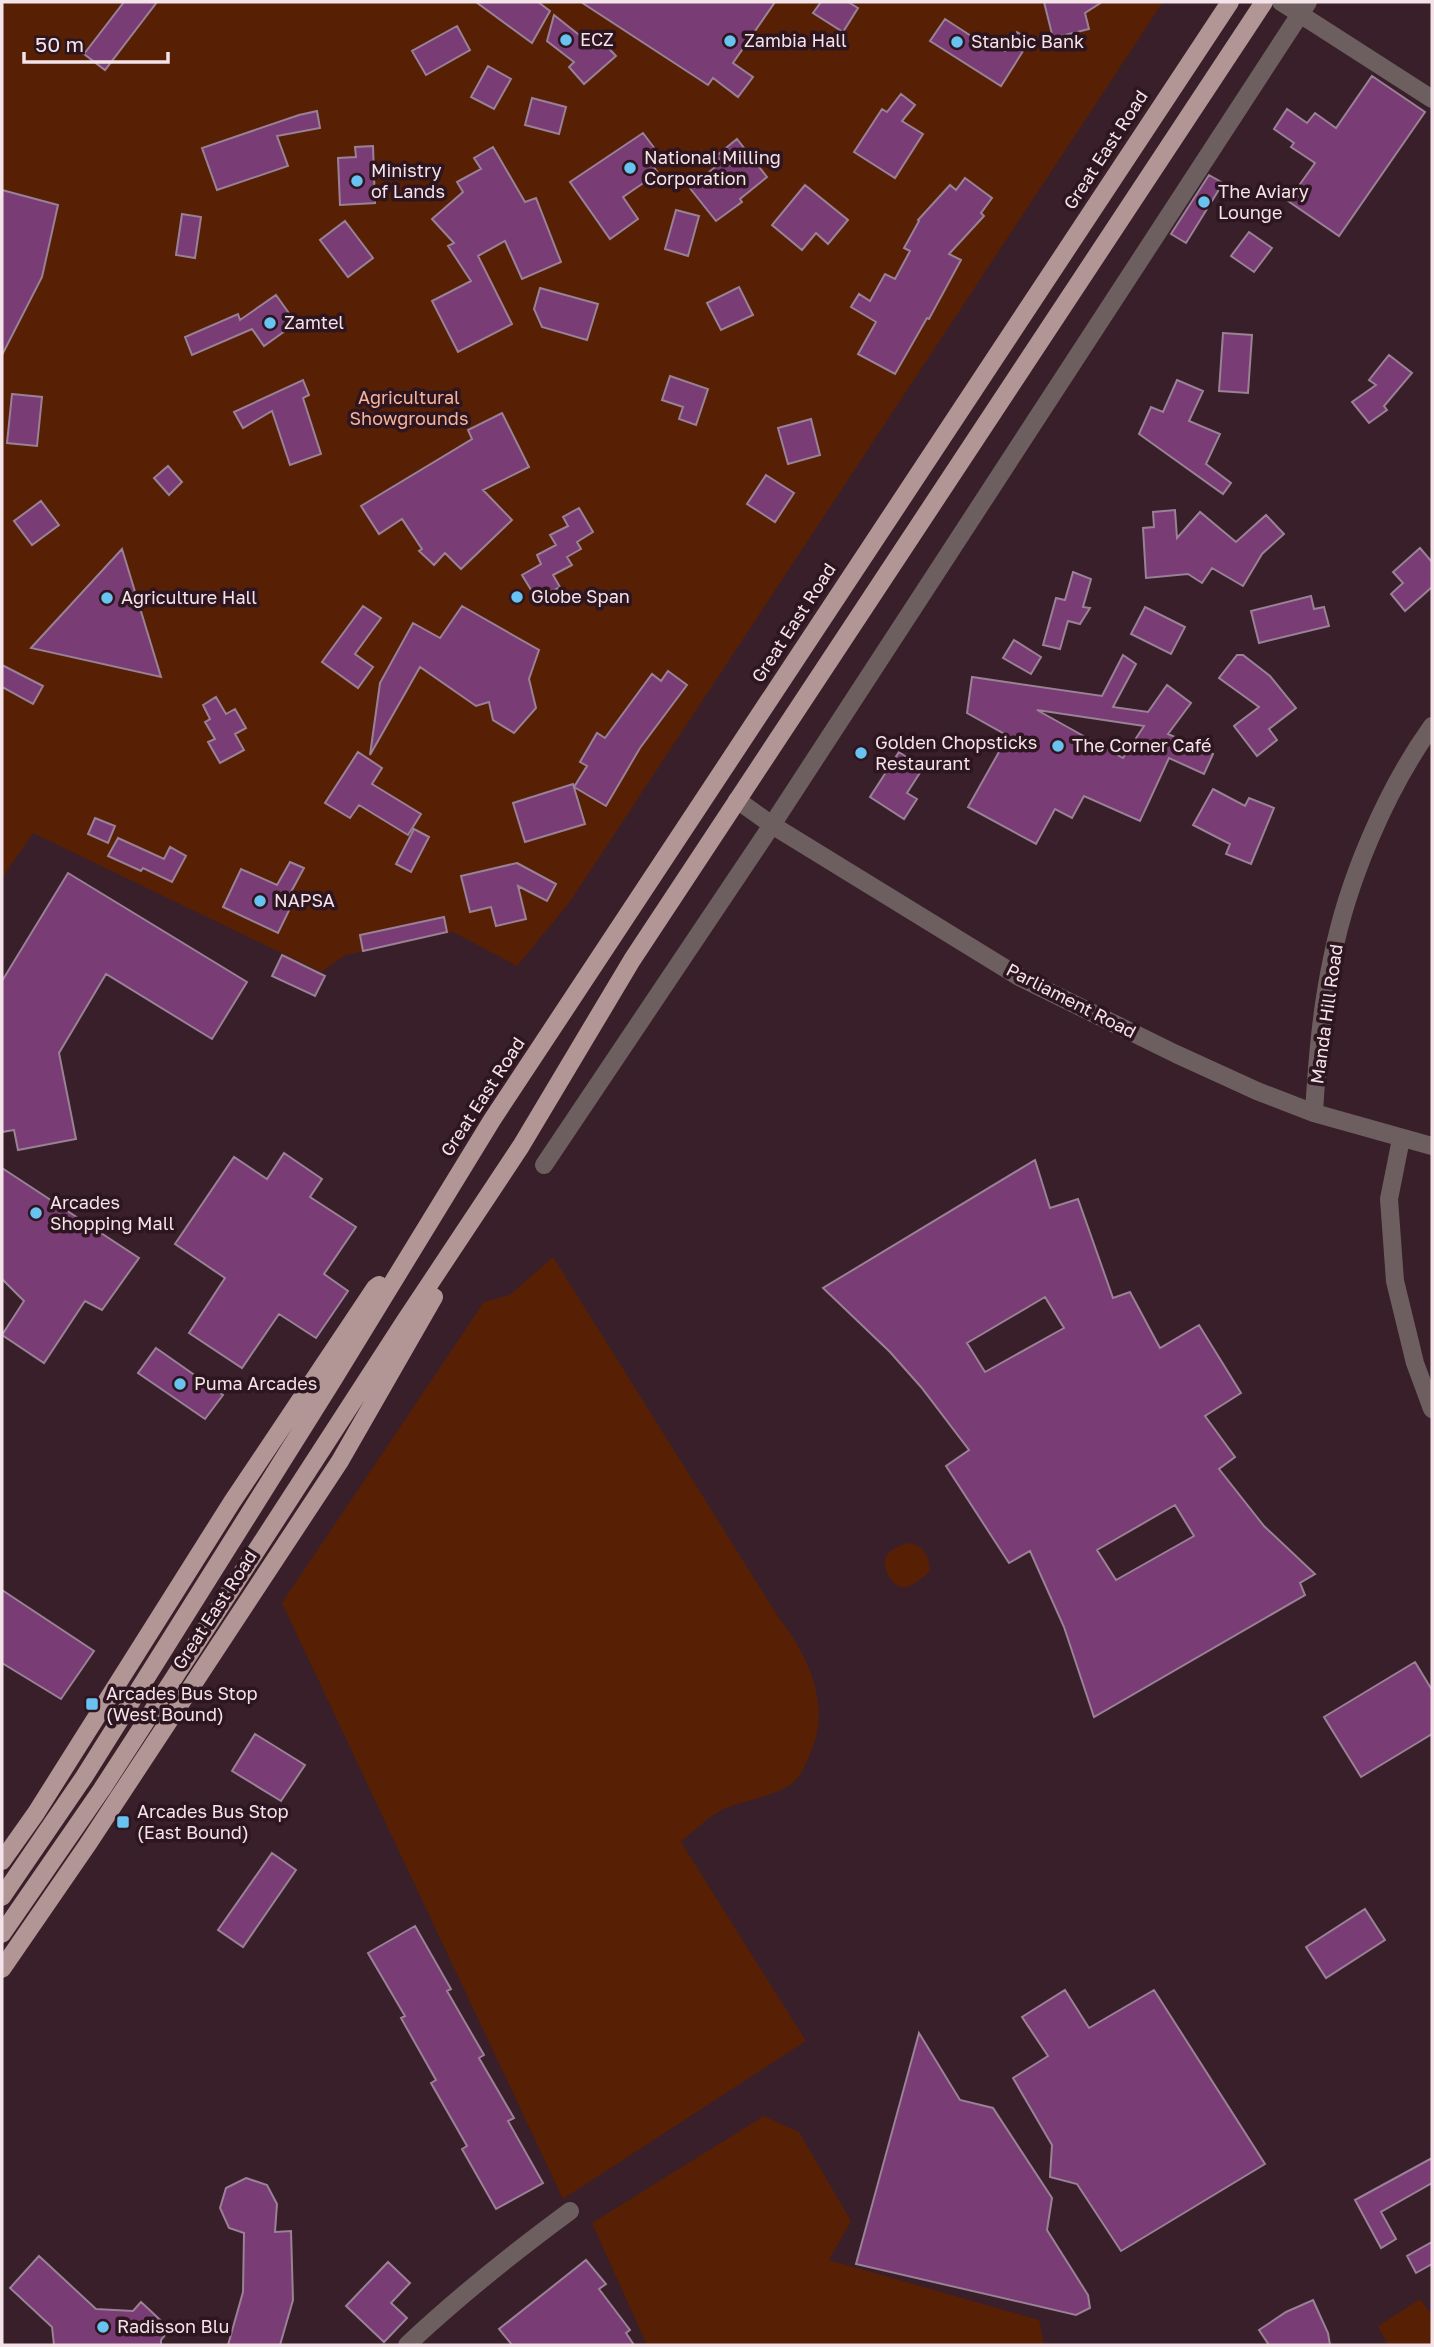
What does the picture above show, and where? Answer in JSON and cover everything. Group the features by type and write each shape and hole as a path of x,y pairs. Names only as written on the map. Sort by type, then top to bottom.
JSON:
{"main road":[{"name":"Great East Road","path":"2,1897 84,1777 492,1121 1230,2"},
{"name":"Great East Road","path":"2,1934 102,1789 521,1146 632,960 1264,2"},
{"name":"Great East Road","path":"2,1969 88,1844 340,1461 455,1260 466,1228"},
{"name":"Great East Road","path":"2,1861 36,1813 281,1427 375,1288 398,1271"}],"street":[{"path":"1281,2 1304,8 1432,99"},
{"path":"544,1165 772,825 1304,8"},
{"name":"Manda Hill Road","path":"1314,1113 1318,1051 1332,958 1359,863 1399,781 1432,726"},
{"name":"Parliament Road","path":"737,800 772,825 1021,978 1257,1091 1314,1113 1432,1146"},
{"path":"1401,1139 1389,1199 1395,1281 1415,1363 1432,1409"},
{"path":"407,2345 505,2260 570,2211"}],"green space":[{"name":"Agricultural Showgrounds","path":"2,2 1163,2 569,903 517,966 453,932 345,955 321,972 33,833 2,878"},
{"path":"553,1257 798,1646 813,1680 819,1717 810,1754 794,1782 775,1793 718,1812 681,1842 806,2041 563,2199 282,1603 484,1302 510,1295"},
{"path":"907,1543 916,1545 923,1551 930,1569 918,1581 902,1587 891,1579 885,1559 891,1551"},
{"path":"764,2116 799,2132 851,2221 829,2260 1039,2320 1044,2345 647,2345 592,2223"},
{"path":"1420,2299 1432,2315 1432,2345 1388,2345 1378,2326"}],"building":[{"path":"124,2 157,2 105,70 84,54"},
{"path":"476,2 538,2 550,11 532,43"},
{"path":"581,2 775,2 733,63 753,77 738,97 713,78 708,85"},
{"path":"821,2 848,2 858,8 843,32 813,13"},
{"path":"1044,2 1102,2 1085,13 1089,29 1053,38"},
{"path":"554,15 593,46 600,39 616,56 584,84 569,67 574,62 547,41"},
{"path":"945,19 985,45 987,40 1005,51 1017,32 1030,40 1001,86 930,41"},
{"path":"457,26 470,50 426,75 412,51"},
{"path":"488,66 511,79 494,109 471,97"},
{"path":"1372,76 1425,112 1339,236 1288,201 1315,163 1291,147 1294,143 1274,129 1287,109 1307,123 1315,113 1336,128"},
{"path":"901,94 915,105 902,121 923,134 895,178 854,152 882,109 887,112"},
{"path":"532,98 566,107 559,134 525,125"},
{"path":"317,111 320,128 277,136 288,166 217,190 202,148"},
{"path":"643,133 658,153 649,160 658,173 623,197 638,219 610,239 570,182"},
{"path":"737,139 767,177 740,199 742,202 716,221 689,187 722,162 716,156"},
{"name":"Ministry of Lands","path":"373,146 375,203 340,205 338,158 356,157 355,147"},
{"path":"493,147 525,202 536,198 561,262 522,279 505,241 478,256 512,324 458,352 432,301 471,281 448,246 454,243 432,219 463,192 457,182 481,169 474,158"},
{"path":"1209,175 1223,183 1186,243 1171,234"},
{"path":"965,178 992,198 981,213 984,216 949,254 961,260 895,374 858,354 876,322 851,307 859,294 870,301 885,274 895,279 910,251 904,248 918,220 950,185 956,190"},
{"path":"805,185 848,220 828,244 816,233 802,250 772,225"},
{"path":"2,190 58,205 42,277 2,355"},
{"path":"676,210 699,216 688,256 665,249"},
{"path":"182,214 201,217 195,258 176,255"},
{"path":"345,221 373,258 348,277 320,240"},
{"path":"1249,232 1272,248 1254,272 1231,256"},
{"path":"739,287 753,315 721,330 707,303"},
{"path":"540,288 598,304 587,340 542,327 534,309"},
{"path":"276,295 296,323 264,346 252,329 192,355 185,337 238,314 240,320"},
{"path":"1223,333 1252,335 1248,393 1219,391"},
{"path":"1389,355 1412,373 1384,406 1387,410 1369,423 1352,402 1376,385 1369,380"},
{"path":"670,376 708,389 696,425 679,419 683,407 662,400"},
{"path":"303,380 309,395 303,398 321,454 290,465 272,411 243,428 234,412"},
{"path":"1177,380 1203,391 1189,421 1220,434 1206,464 1231,483 1223,494 1139,434 1151,407 1163,412"},
{"path":"12,394 42,397 37,446 7,443"},
{"path":"502,413 529,467 483,490 512,520 461,569 445,553 434,565 419,551 422,549 402,519 379,534 361,506 472,439 468,430"},
{"path":"811,419 820,455 788,464 778,428"},
{"path":"168,466 182,482 169,495 154,478"},
{"path":"766,475 794,493 775,522 747,504"},
{"path":"41,501 59,525 32,545 14,521"},
{"path":"579,508 593,532 577,542 581,549 567,557 572,565 553,575 560,587 547,594 539,603 522,575 541,564 537,555 556,545 550,535 568,526 563,517"},
{"path":"1175,510 1177,538 1200,512 1236,542 1266,515 1284,534 1262,554 1243,586 1212,568 1202,583 1188,574 1146,578 1143,528 1154,527 1153,512"},
{"path":"1420,548 1432,562 1432,587 1405,611 1391,594 1403,583 1393,572"},
{"name":"Agriculture Hall","path":"122,549 161,677 31,648"},
{"path":"1073,572 1091,579 1083,607 1090,608 1080,624 1068,621 1060,649 1043,645 1056,598 1065,600"},
{"path":"1311,596 1314,609 1324,607 1329,626 1259,643 1251,611"},
{"path":"363,606 381,618 355,654 373,667 358,688 322,662"},
{"path":"462,606 539,650 529,679 536,708 514,733 493,720 489,702 476,706 420,667 370,755 380,683 413,623 440,638"},
{"path":"1145,607 1185,627 1171,654 1131,634"},
{"path":"1014,640 1041,657 1031,674 1003,658"},
{"path":"1123,655 1136,664 1113,707 1148,712 1167,685 1191,703 1168,734 1213,754 1204,774 1169,758 1140,821 1084,796 1072,818 1055,809 1036,844 968,807 1008,736 967,713 972,677 1102,696","holes":["1037,710 1144,726 1123,758"]},
{"path":"1237,655 1243,655 1270,676 1296,708 1269,729 1277,740 1257,756 1234,726 1259,707 1219,678"},
{"path":"2,665 43,686 33,704 2,687"},
{"path":"668,671 687,685 640,748 606,806 574,787 587,766 580,762 597,733 605,738 652,674 661,681"},
{"path":"216,697 226,714 235,709 246,728 235,734 244,750 220,763 208,742 215,739 205,722 210,719 203,705"},
{"path":"358,752 382,768 372,784 421,814 408,835 359,805 350,818 325,803"},
{"path":"899,752 923,768 907,793 917,799 904,819 870,797"},
{"path":"573,784 585,824 525,842 513,803"},
{"path":"1213,789 1245,806 1249,798 1274,808 1251,864 1226,854 1230,844 1193,825"},
{"path":"95,818 115,826 108,843 88,834"},
{"path":"414,829 429,837 411,872 396,864"},
{"path":"118,838 164,859 170,847 186,856 172,882 108,856"},
{"name":"NAPSA","path":"290,862 304,868 291,892 297,894 278,933 223,907 241,869 277,885"},
{"path":"517,863 556,884 547,901 518,886 526,919 496,926 491,907 470,912 461,876"},
{"path":"68,873 247,982 212,1039 106,974 59,1053 76,1139 18,1150 14,1130 2,1132 2,981"},
{"path":"444,917 447,932 363,951 360,935"},
{"path":"282,955 325,976 315,996 272,976"},
{"path":"284,1153 322,1179 310,1197 356,1227 324,1274 348,1291 316,1338 279,1314 242,1368 189,1333 225,1278 175,1244 234,1157 267,1179"},
{"path":"1035,1160 1050,1208 1078,1199 1113,1298 1130,1292 1160,1348 1199,1325 1241,1393 1205,1416 1235,1457 1219,1469 1264,1526 1315,1574 1300,1583 1305,1595 1094,1717 1064,1627 1030,1551 1009,1563 946,1466 969,1450 921,1387 890,1352 823,1288","holes":["1045,1297 1064,1328 985,1372 967,1343","1175,1505 1194,1536 1116,1580 1097,1550"]},
{"name":"Arcades Shopping Mall","path":"2,1168 139,1258 102,1310 85,1301 44,1363 2,1335 24,1301 2,1279"},
{"name":"Puma Arcades","path":"156,1348 223,1395 205,1419 138,1373"},
{"path":"2,1590 94,1651 61,1699 2,1663"},
{"path":"1415,1662 1432,1690 1432,1734 1361,1777 1324,1717"},
{"path":"255,1734 305,1765 281,1801 232,1771"},
{"path":"272,1853 296,1870 243,1947 218,1930"},
{"path":"1365,1909 1385,1940 1326,1978 1306,1947"},
{"path":"415,1926 451,1989 447,1991 484,2055 479,2058 514,2118 508,2121 543,2183 496,2209 462,2149 467,2146 431,2083 436,2080 401,2018 405,2016 368,1953"},
{"path":"1065,1990 1089,2028 1154,1990 1265,2164 1121,2251 1077,2184 1050,2177 1052,2145 1013,2078 1048,2056 1022,2017"},
{"path":"919,2033 960,2100 993,2108 1052,2198 1047,2230 1088,2295 1090,2308 1076,2315 856,2264"},
{"path":"1432,2158 1432,2183 1381,2212 1396,2239 1381,2248 1355,2200"},
{"path":"246,2178 267,2185 277,2204 275,2232 291,2231 293,2300 280,2345 228,2345 243,2292 244,2233 229,2228 220,2208 226,2188"},
{"path":"1432,2242 1432,2264 1416,2273 1407,2256"},
{"path":"39,2256 96,2309 133,2311 141,2302 170,2329 161,2340 161,2345 54,2345 52,2327 10,2288"},
{"path":"586,2260 606,2284 599,2289 630,2330 626,2333 634,2345 512,2345 499,2329"},
{"path":"388,2262 410,2283 391,2303 407,2318 384,2342 346,2306"},
{"path":"1313,2300 1328,2333 1330,2345 1269,2345 1259,2330 1286,2312"}],"place":[{"name":"ECZ","path":"566,40"},
{"name":"Zambia Hall","path":"730,41"},
{"name":"Stanbic Bank","path":"957,42"},
{"name":"National Milling Corporation","path":"630,168"},
{"name":"Ministry of Lands","path":"357,181"},
{"name":"The Aviary Lounge","path":"1204,202"},
{"name":"Zamtel","path":"270,323"},
{"name":"Globe Span","path":"517,597"},
{"name":"Agriculture Hall","path":"107,598"},
{"name":"The Corner Café","path":"1058,746"},
{"name":"Golden Chopsticks Restaurant","path":"861,753"},
{"name":"NAPSA","path":"260,901"},
{"name":"Arcades Shopping Mall","path":"36,1213"},
{"name":"Puma Arcades","path":"180,1384"},
{"name":"Arcades Bus Stop (West Bound)","path":"92,1704"},
{"name":"Arcades Bus Stop (East Bound)","path":"123,1822"},
{"name":"Radisson Blu","path":"103,2327"}]}
